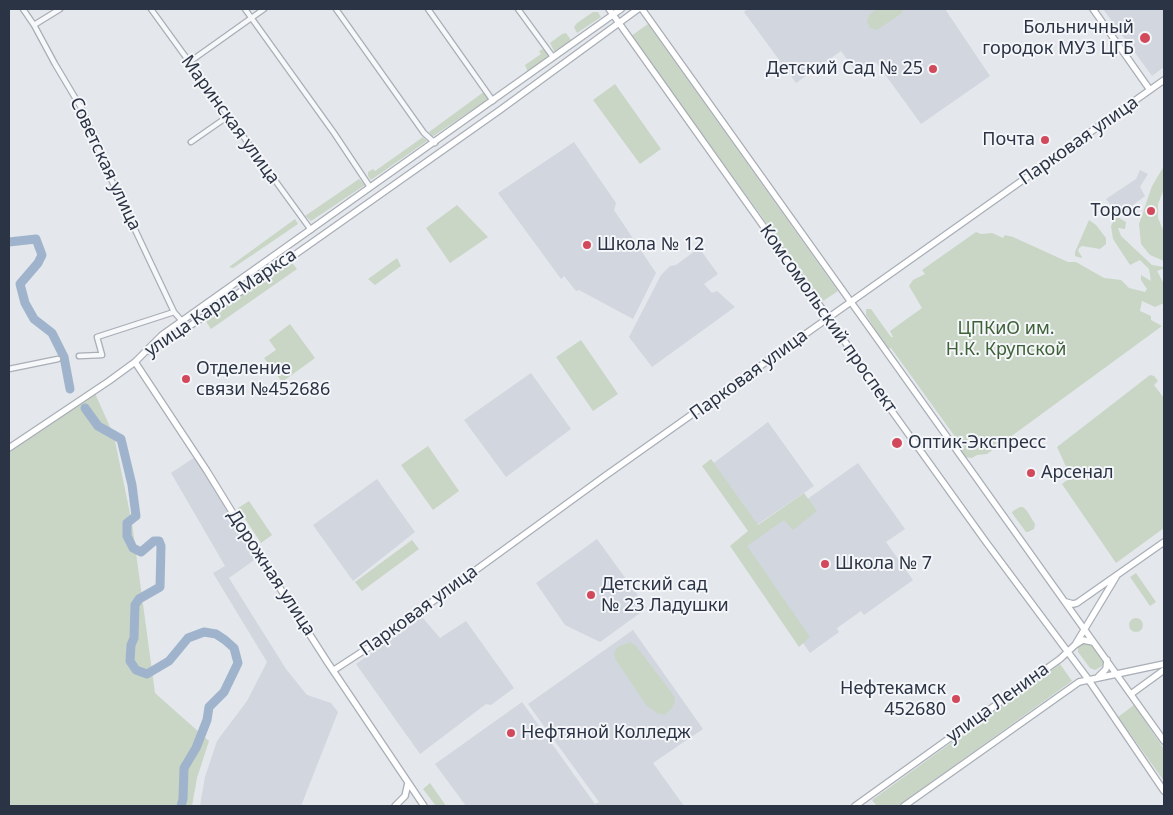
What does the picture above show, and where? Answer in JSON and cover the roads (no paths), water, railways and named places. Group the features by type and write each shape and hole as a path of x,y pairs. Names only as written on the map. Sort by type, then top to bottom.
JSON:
{"main road":[{"name":"Комсомольский проспект","path":"609,9 889,407 1067,652"},
{"name":"улица Карла Маркса","path":"137,360 162,336 182,321 622,9"},
{"name":"улица Карла Маркса","path":"137,360 202,318 344,220 493,115 638,9"},
{"name":"Комсомольский проспект","path":"642,9 1094,642"},
{"path":"1093,9 1150,90"},
{"name":"Парковая улица","path":"334,670 377,642 616,468 1164,80"},
{"path":"337,210 344,220"},
{"path":"9,448 83,400 137,360"},
{"name":"Дорожная улица","path":"137,360 258,554 424,806"},
{"name":"улица Ленина","path":"1066,602 1077,603 1164,542"},
{"name":"улица Ленина","path":"859,805 1060,659 1075,645 1116,577"},
{"path":"1075,645 1084,640 1094,642 1164,741"},
{"path":"1067,652 1088,679 1164,791"},
{"path":"1098,677 1106,669 1107,660"},
{"name":"улица Ленина","path":"904,806 1079,682 1164,664"},
{"path":"1131,694 1164,670"},
{"path":"395,806 405,796 408,783"}],"street":[{"name":"Советская улица","path":"23,9 83,110 113,182 174,312 182,321"},
{"path":"34,25 60,9"},
{"name":"Маринская улица","path":"151,9 188,63 310,230"},
{"path":"245,9 334,133 370,187"},
{"path":"188,63 264,9"},
{"path":"336,9 424,133 435,143"},
{"path":"428,9 494,101"},
{"path":"518,9 553,57"},
{"path":"191,142 227,117"},
{"path":"79,356 102,354 97,337 174,312"},
{"path":"9,369 58,360"}],"waterway":[{"path":"9,242 36,239 42,255 38,263 20,284 25,303 34,319 52,333 64,357 70,389"},
{"path":"85,408 98,426 121,439 132,485 136,516 127,523 127,536 133,548 141,552 154,541 159,541 161,546 160,587 139,599 135,605 134,638 131,645 130,661 136,670 147,674 169,661 188,638 204,632 216,634 234,648 238,663 224,692 209,707 207,720 196,748 184,768 181,806"}],"place":[{"name":"Больничный городок МУЗ ЦГБ","path":"1145,38"},
{"name":"Детский Сад № 25","path":"933,69"},
{"name":"Почта","path":"1045,140"},
{"name":"Торос","path":"1151,211"},
{"name":"Школа № 12","path":"587,245"},
{"name":"Отделение связи №452686","path":"186,379"},
{"name":"Оптик-Экспресс","path":"897,443"},
{"name":"Арсенал","path":"1031,473"},
{"name":"Школа № 7","path":"825,564"},
{"name":"Детский сад № 23 Ладушки","path":"591,595"},
{"name":"Нефтекамск 452680","path":"956,699"},
{"name":"Нефтяной Колледж","path":"511,733"}],"park label":[{"name":"ЦПКиО им. Н.К. Крупской","path":"1006,339"}]}
